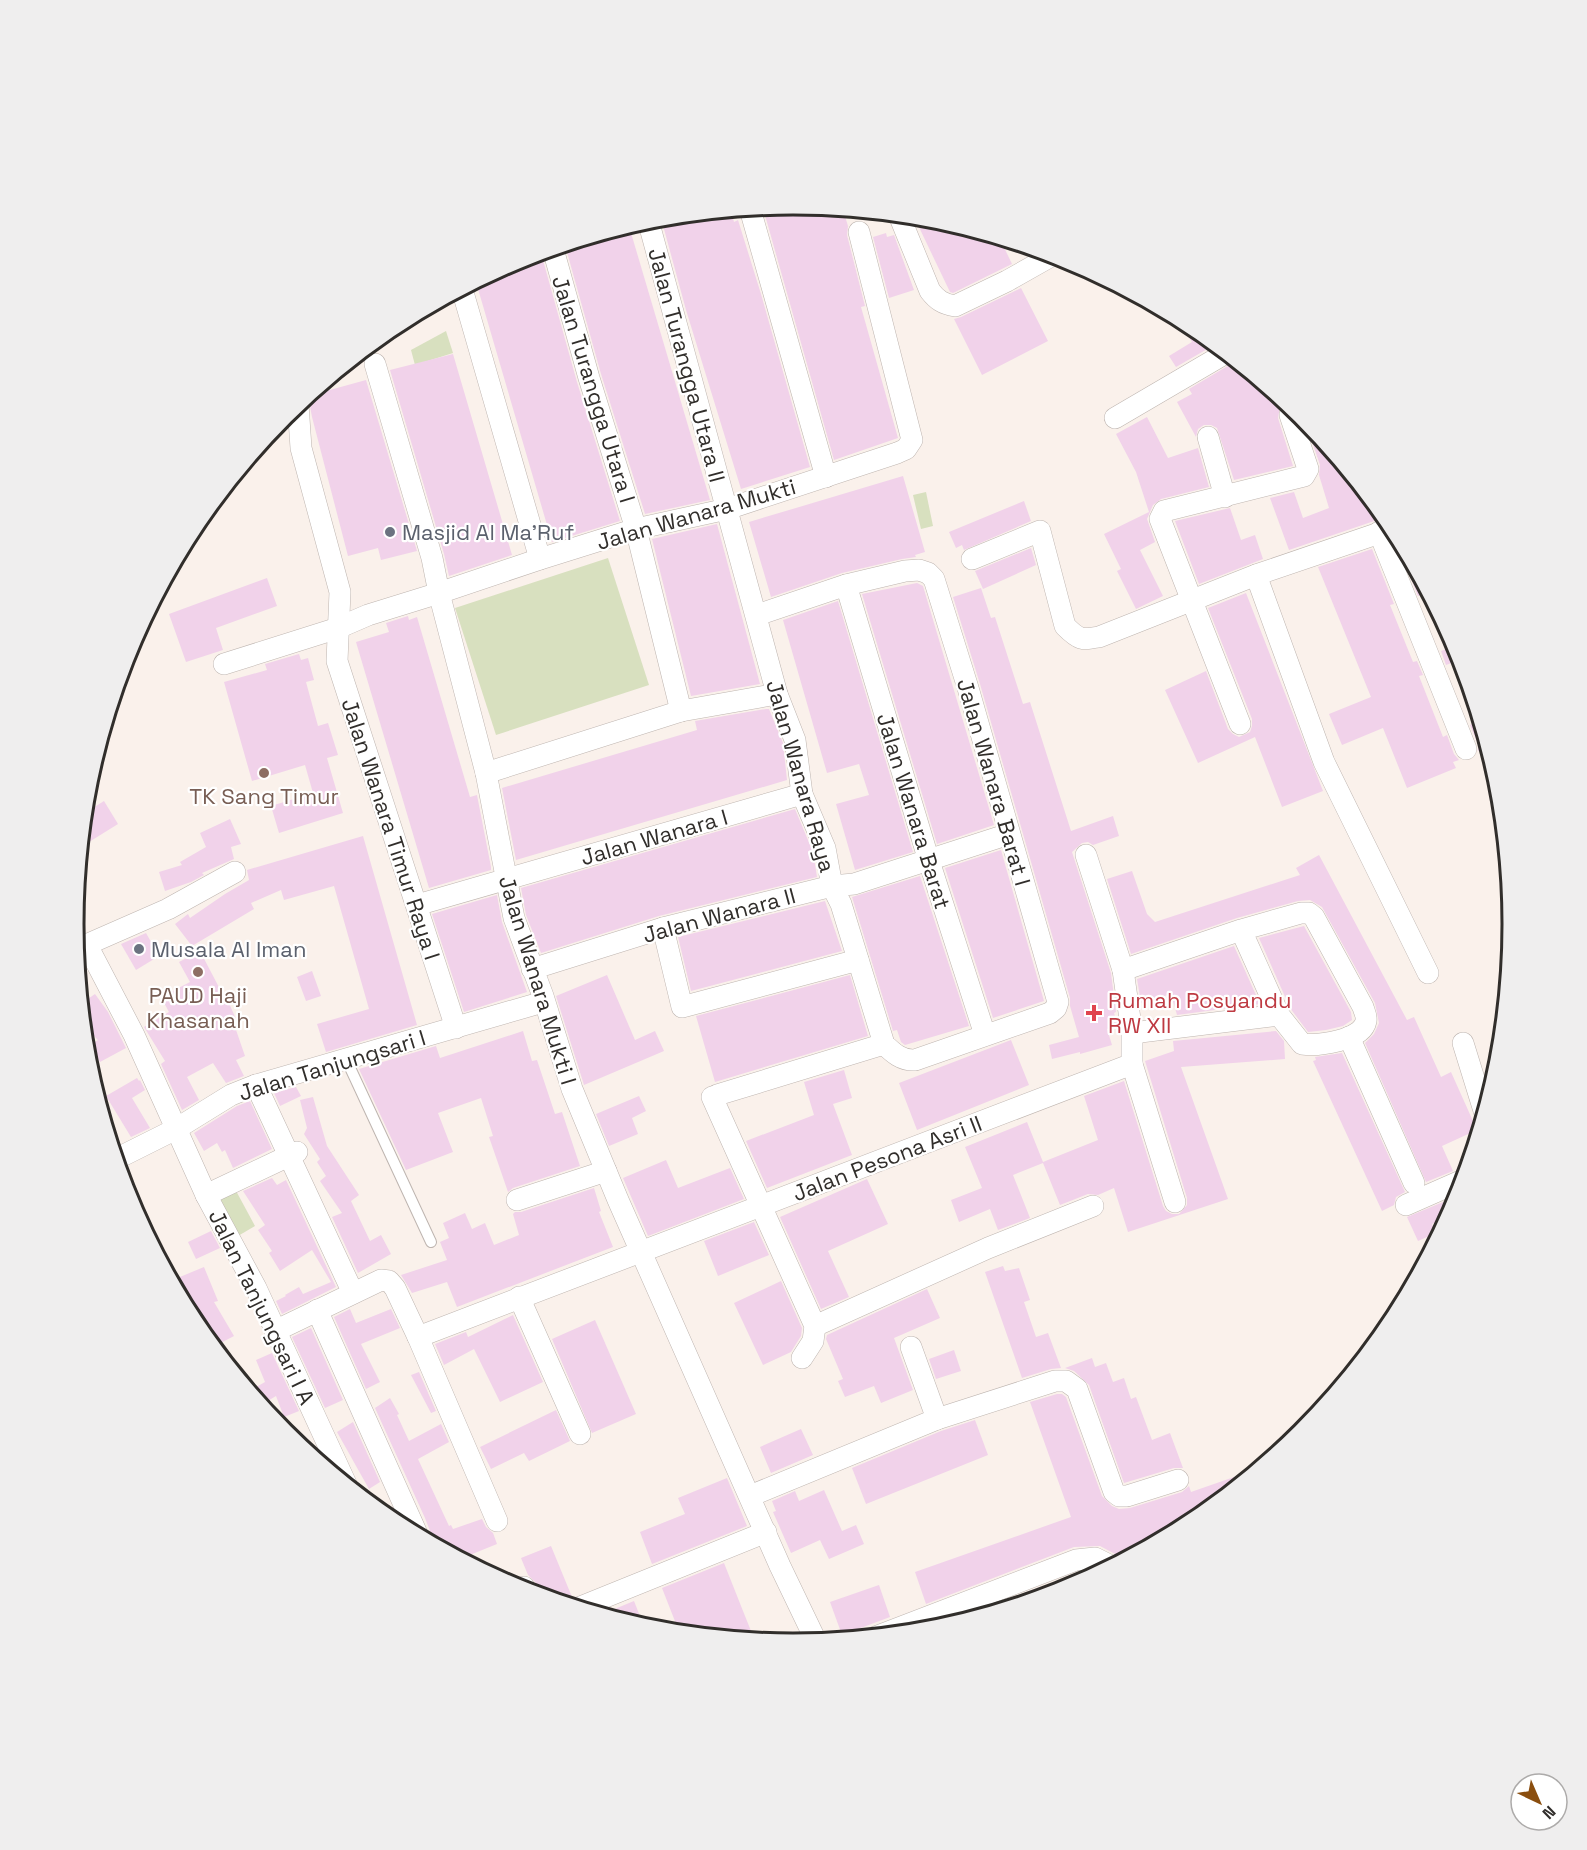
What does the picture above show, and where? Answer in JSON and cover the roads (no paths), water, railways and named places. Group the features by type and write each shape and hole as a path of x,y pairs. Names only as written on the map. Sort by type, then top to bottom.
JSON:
{"street":[{"path":"752,217 826,477"},
{"path":"902,224 930,291 947,305 955,306 1042,261"},
{"name":"Jalan Turangga Utara II","path":"651,230 727,509"},
{"name":"Jalan Wanara Mukti","path":"224,664 540,559 636,529 727,509 906,449 912,440 859,232"},
{"name":"Jalan Turangga Utara I","path":"555,257 589,378 636,529 681,711"},
{"path":"464,297 540,559"},
{"path":"1115,418 1219,357"},
{"name":"Jalan Wanara Mukti I","path":"375,364 432,558 486,773 514,918 572,1089 642,1253 813,1634"},
{"name":"Jalan Wanara Timur Raya I","path":"299,417 301,448 340,592 337,661 456,1028"},
{"path":"1240,724 1160,519 1164,511 1300,478 1308,469 1292,420"},
{"path":"1208,437 1225,497"},
{"name":"Jalan Wanara Raya","path":"727,509 777,694 795,740 802,794 825,848 832,886 841,904 884,1044"},
{"path":"972,559 1040,531 1065,626 1076,637 1083,640 1100,637 1256,576 1383,531"},
{"path":"1391,543 1466,748"},
{"name":"Jalan Wanara Barat I","path":"846,585 905,571 920,570 928,573 934,579 1058,1002 1056,1008 1050,1013 985,1035"},
{"path":"1256,576 1324,762 1428,973"},
{"path":"757,615 846,585"},
{"name":"Jalan Wanara Barat","path":"846,585 929,861 985,1035"},
{"path":"486,773 681,711 777,694"},
{"name":"Jalan Wanara I","path":"417,906 802,794"},
{"name":"Jalan Wanara II","path":"532,969 663,928 832,886 854,884 1009,834"},
{"path":"1086,855 1124,970 1132,1033 1132,1064 1175,1202"},
{"path":"85,944 168,909 236,872"},
{"path":"1124,970 1241,930 1301,913 1309,913 1314,917 1363,1007 1365,1024 1349,1037 1317,1046 1302,1044 1279,1015 1241,930"},
{"path":"663,928 682,1007 858,960"},
{"name":"Jalan Tanjungsari I A","path":"85,956 134,1035 206,1195 256,1288 339,1469"},
{"name":"Jalan Tanjungsari I","path":"123,1156 176,1130 231,1095 543,1002"},
{"path":"1132,1033 1279,1015"},
{"path":"802,1358 813,1341 814,1326 714,1096 884,1044 894,1054 910,1061 985,1035"},
{"path":"1349,1037 1414,1183"},
{"path":"1463,1043 1481,1101"},
{"name":"Jalan Pesona Asri II","path":"418,1337 1132,1064"},
{"path":"262,1084 356,1291"},
{"path":"206,1195 293,1154"},
{"path":"517,1200 606,1171"},
{"path":"1406,1205 1454,1184"},
{"path":"814,1326 988,1248 1093,1206"},
{"path":"275,1331 381,1280 389,1281 395,1288 418,1337 497,1521"},
{"path":"519,1297 580,1434"},
{"path":"317,1310 411,1522"},
{"path":"911,1347 936,1419"},
{"path":"750,1496 936,1419 1055,1382 1065,1381 1077,1389 1114,1492 1119,1496 1127,1496 1178,1480"},
{"path":"588,1604 766,1532"},
{"path":"907,1625 1076,1560 1095,1558 1104,1562"}],"lane":[{"path":"346,1059 431,1242"}],"place":[{"name":"Masjid Al Ma'Ruf","path":"390,532"},
{"name":"TK Sang Timur","path":"264,773"},
{"name":"Musala Al Iman","path":"139,949"},
{"name":"PAUD Haji Khasanah","path":"198,972"},
{"name":"Rumah Posyandu RW XII","path":"1094,1013"}]}
